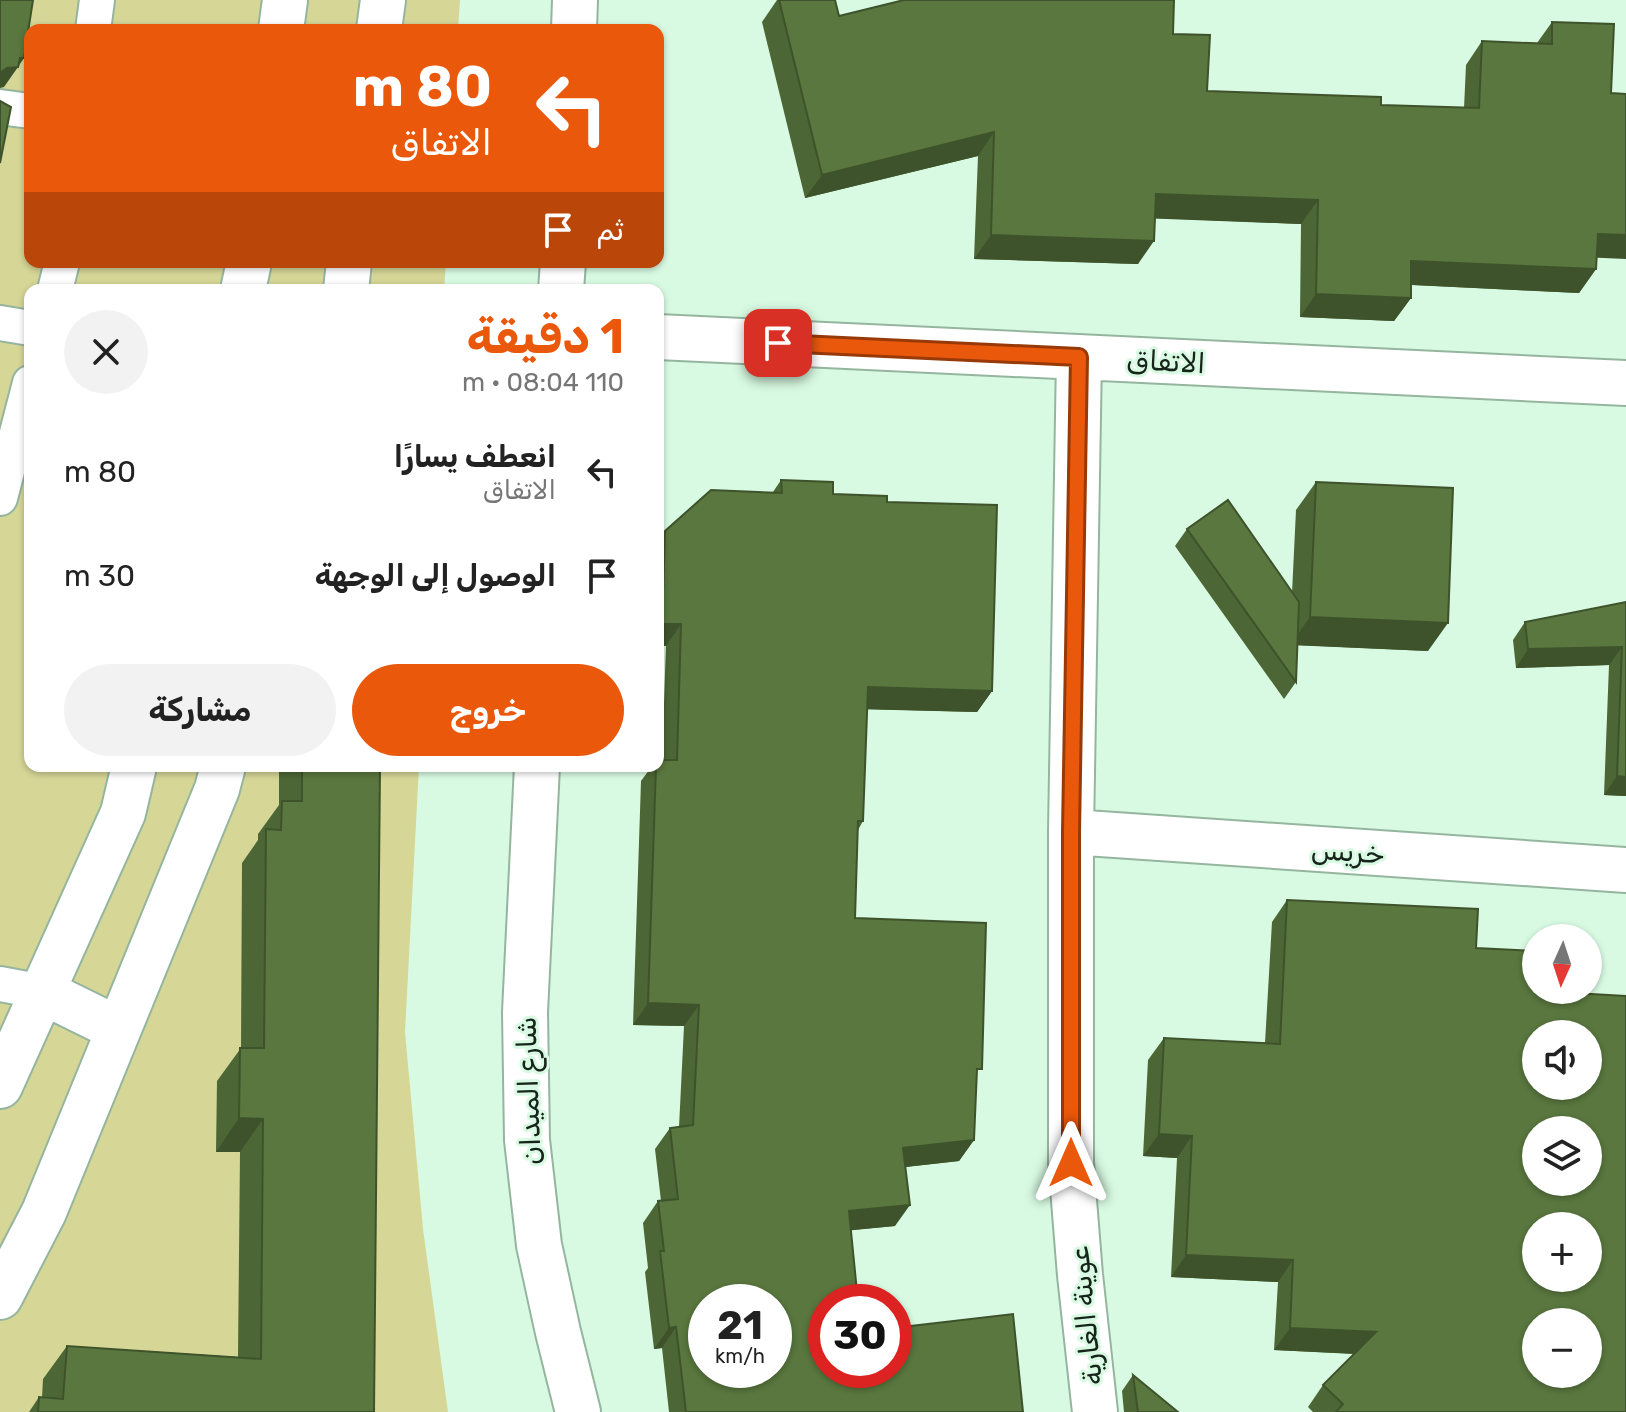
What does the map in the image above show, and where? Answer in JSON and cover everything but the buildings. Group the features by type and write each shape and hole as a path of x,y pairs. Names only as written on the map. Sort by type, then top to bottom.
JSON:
{"street":[{"path":"282,24 285,0"},
{"path":"380,24 383,0"},
{"path":"574,24 575,0"},
{"name":"الاتفاق","path":"664,337 1626,383"},
{"name":"عوينة الغارية","path":"1079,357 1071,832 1071,1163 1095,1412"},
{"path":"0,1086 123,813 133,772"},
{"path":"1,1294 44,1212 221,772"},
{"name":"شارع الميدان","path":"537,772 525,1012 527,1140 539,1245 578,1412"},
{"name":"خريس","path":"1071,832 1626,870"},
{"path":"43,992 118,1029"}],"lane":[{"path":"94,24 97,0"},
{"path":"0,107 24,110"},
{"path":"0,323 24,327"},
{"path":"0,498 24,406"},
{"path":"0,984 43,992"}],"green space":[{"path":"0,0 460,0 458,24 24,24 24,268 446,268 444,284 24,284 24,772 419,772 405,1032 423,1229 448,1412 0,1412"}],"route":[{"path":"778,343 1079,357 1071,832 1071,1163"}]}
